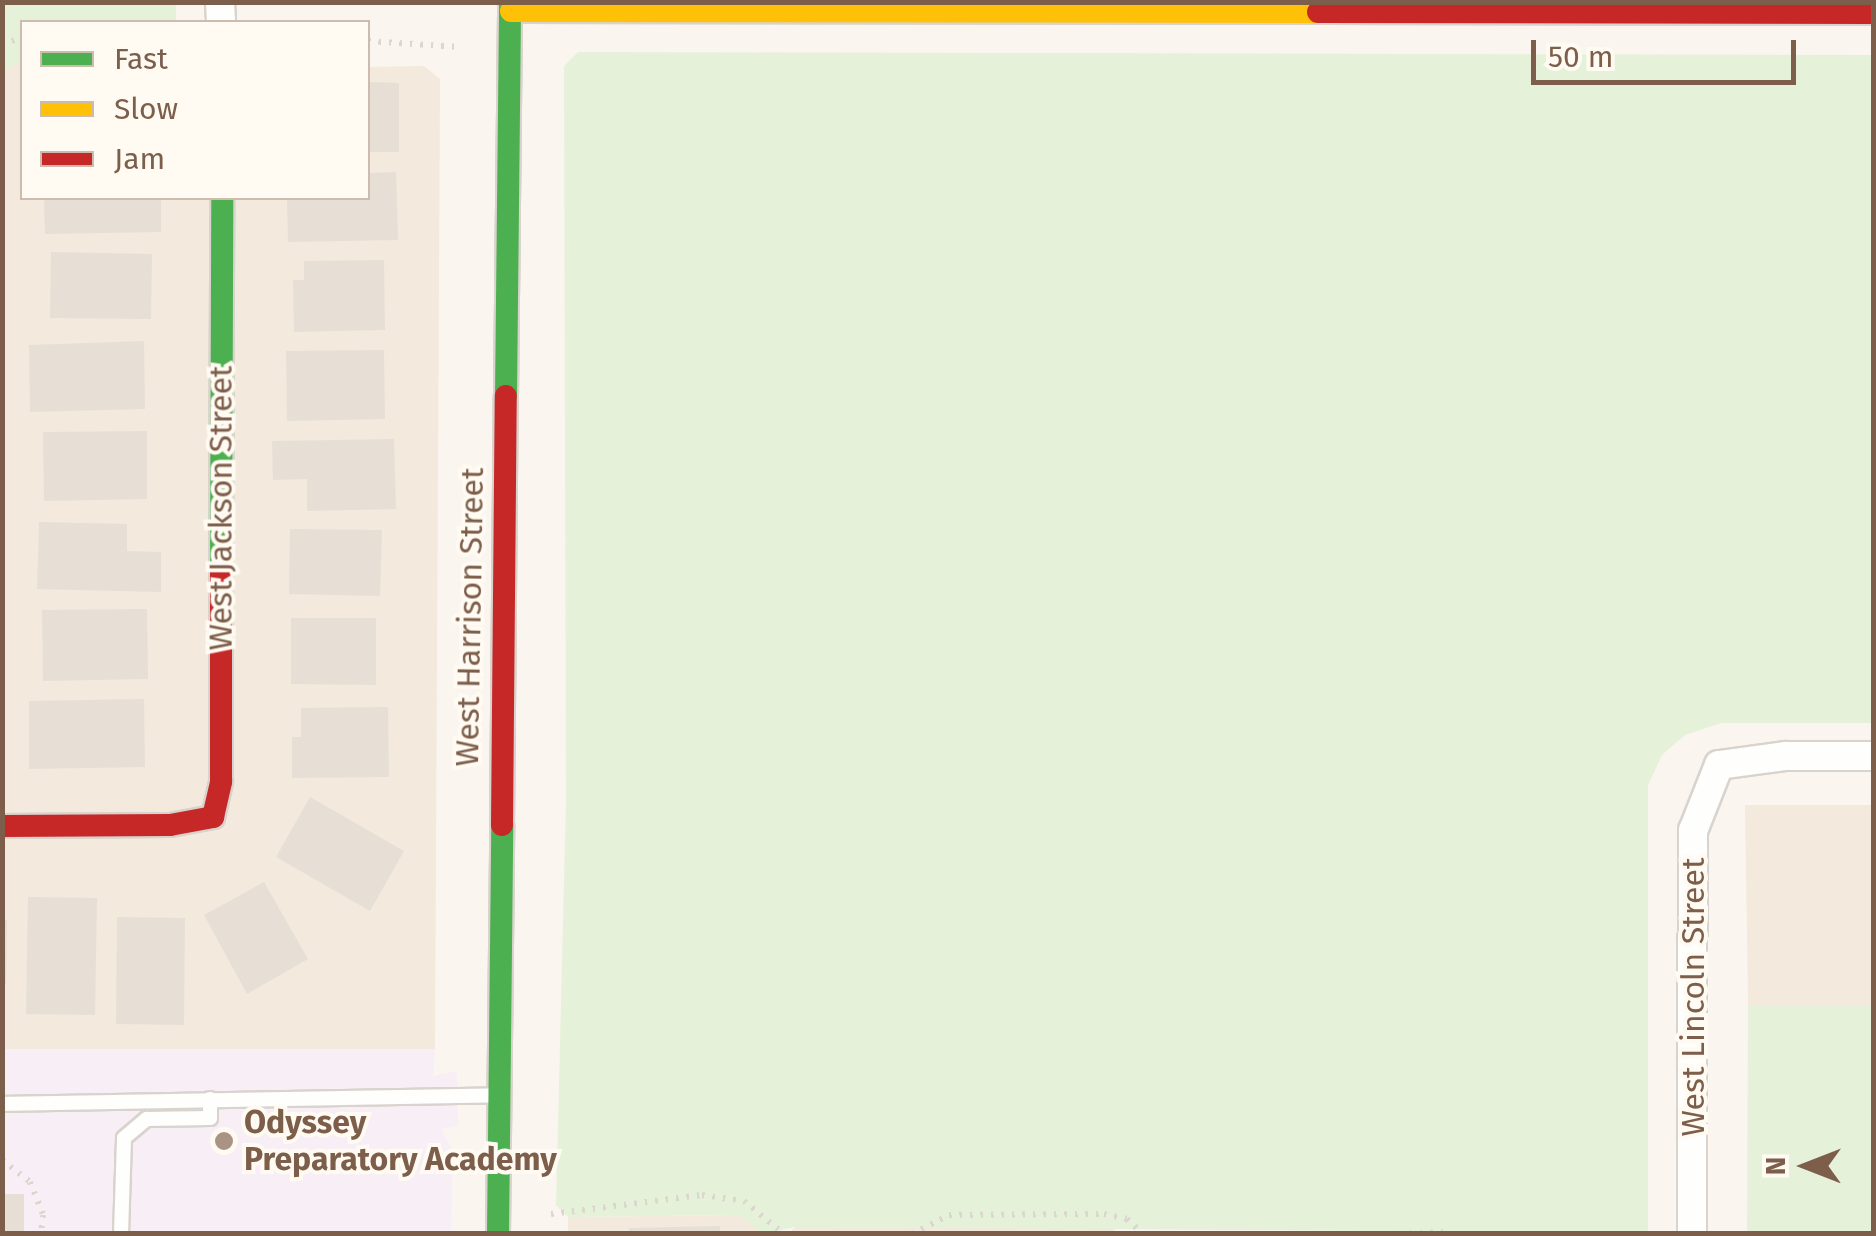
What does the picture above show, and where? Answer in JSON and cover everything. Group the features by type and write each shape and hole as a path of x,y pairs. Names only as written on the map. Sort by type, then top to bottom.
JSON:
{"street":[{"path":"510,7 1676,8 1874,13"},
{"name":"West Harrison Street","path":"498,1234 496,1094 510,7"},
{"name":"West Jackson Street","path":"2,826 170,825 213,817 221,781 222,200"},
{"name":"West Lincoln Street","path":"1692,1234 1693,831 1718,765 1786,756 1874,756"}],"lane":[{"path":"2,1104 496,1094"},
{"path":"121,1234 124,1138 147,1119 210,1118 210,1099"}],"path":[{"path":"370,41 459,46"},
{"path":"2,1160 30,1182 43,1215 41,1234"},
{"path":"550,1214 702,1194 744,1201 784,1234"},
{"path":"912,1234 948,1215 1104,1214 1127,1219 1143,1234"},
{"path":"1399,1234 1445,1232"}],"shaded area":[{"path":"13,60 20,60 20,200 370,200 370,67 424,66 440,79 435,1049 3,1049 3,72"},
{"path":"1745,805 1873,805 1873,1005 1748,1005"},
{"name":"Odyssey Preparatory Academy","path":"2,1049 435,1049 433,1076 457,1071 458,1126 441,1129 453,1150 451,1233 3,1233"},
{"path":"741,1215 763,1233 568,1234 568,1217"},
{"path":"796,1227 1112,1228 1118,1233 787,1234"}],"green space":[{"path":"3,2 176,3 176,20 20,20 20,61 3,72"},
{"path":"578,52 1873,55 1873,723 1721,723 1685,735 1662,755 1648,785 1648,1233 796,1227 763,1234 740,1215 568,1217 556,1205 566,802 564,66"},
{"path":"1748,1005 1873,1005 1873,1233 1747,1233"}],"building":[{"path":"370,82 399,83 399,152 370,152"},
{"path":"396,172 398,240 288,242 287,200 370,200 370,173"},
{"path":"44,200 161,200 161,232 45,234"},
{"path":"51,252 152,254 151,319 50,318"},
{"path":"384,260 385,330 294,332 293,280 304,280 304,261"},
{"path":"144,341 145,409 30,412 29,345"},
{"path":"384,350 385,419 287,421 286,351"},
{"path":"147,431 147,499 44,501 43,432"},
{"path":"394,439 396,509 307,511 307,479 273,480 272,441"},
{"path":"39,522 127,524 127,551 161,552 161,592 37,589"},
{"path":"290,529 382,530 380,596 289,594"},
{"path":"147,609 148,679 43,681 42,610"},
{"path":"291,618 376,618 376,685 291,684"},
{"path":"144,699 145,767 29,769 29,701"},
{"path":"388,707 389,777 292,778 292,737 301,737 301,708"},
{"path":"310,797 404,851 370,911 276,857"},
{"path":"264,882 308,959 247,994 204,915"},
{"path":"28,897 97,898 95,1015 26,1014"},
{"path":"117,917 185,918 184,1025 116,1024"},
{"path":"2,920 7,920 6,984 2,984"},
{"path":"2,1194 24,1194 24,1234 2,1234"},
{"path":"720,1226 720,1234 629,1234 629,1228"}],"traffic: fast":[{"path":"506,396 510,2"},
{"path":"221,568 222,200"},
{"path":"498,1234 502,825"}],"traffic: slow":[{"path":"511,11 1318,12"}],"traffic: jam":[{"path":"1318,12 1874,13"},
{"path":"502,825 506,396"},
{"path":"2,826 170,825 213,817 221,781 221,568"}],"place":[{"name":"Odyssey Preparatory Academy","path":"224,1141"}]}
